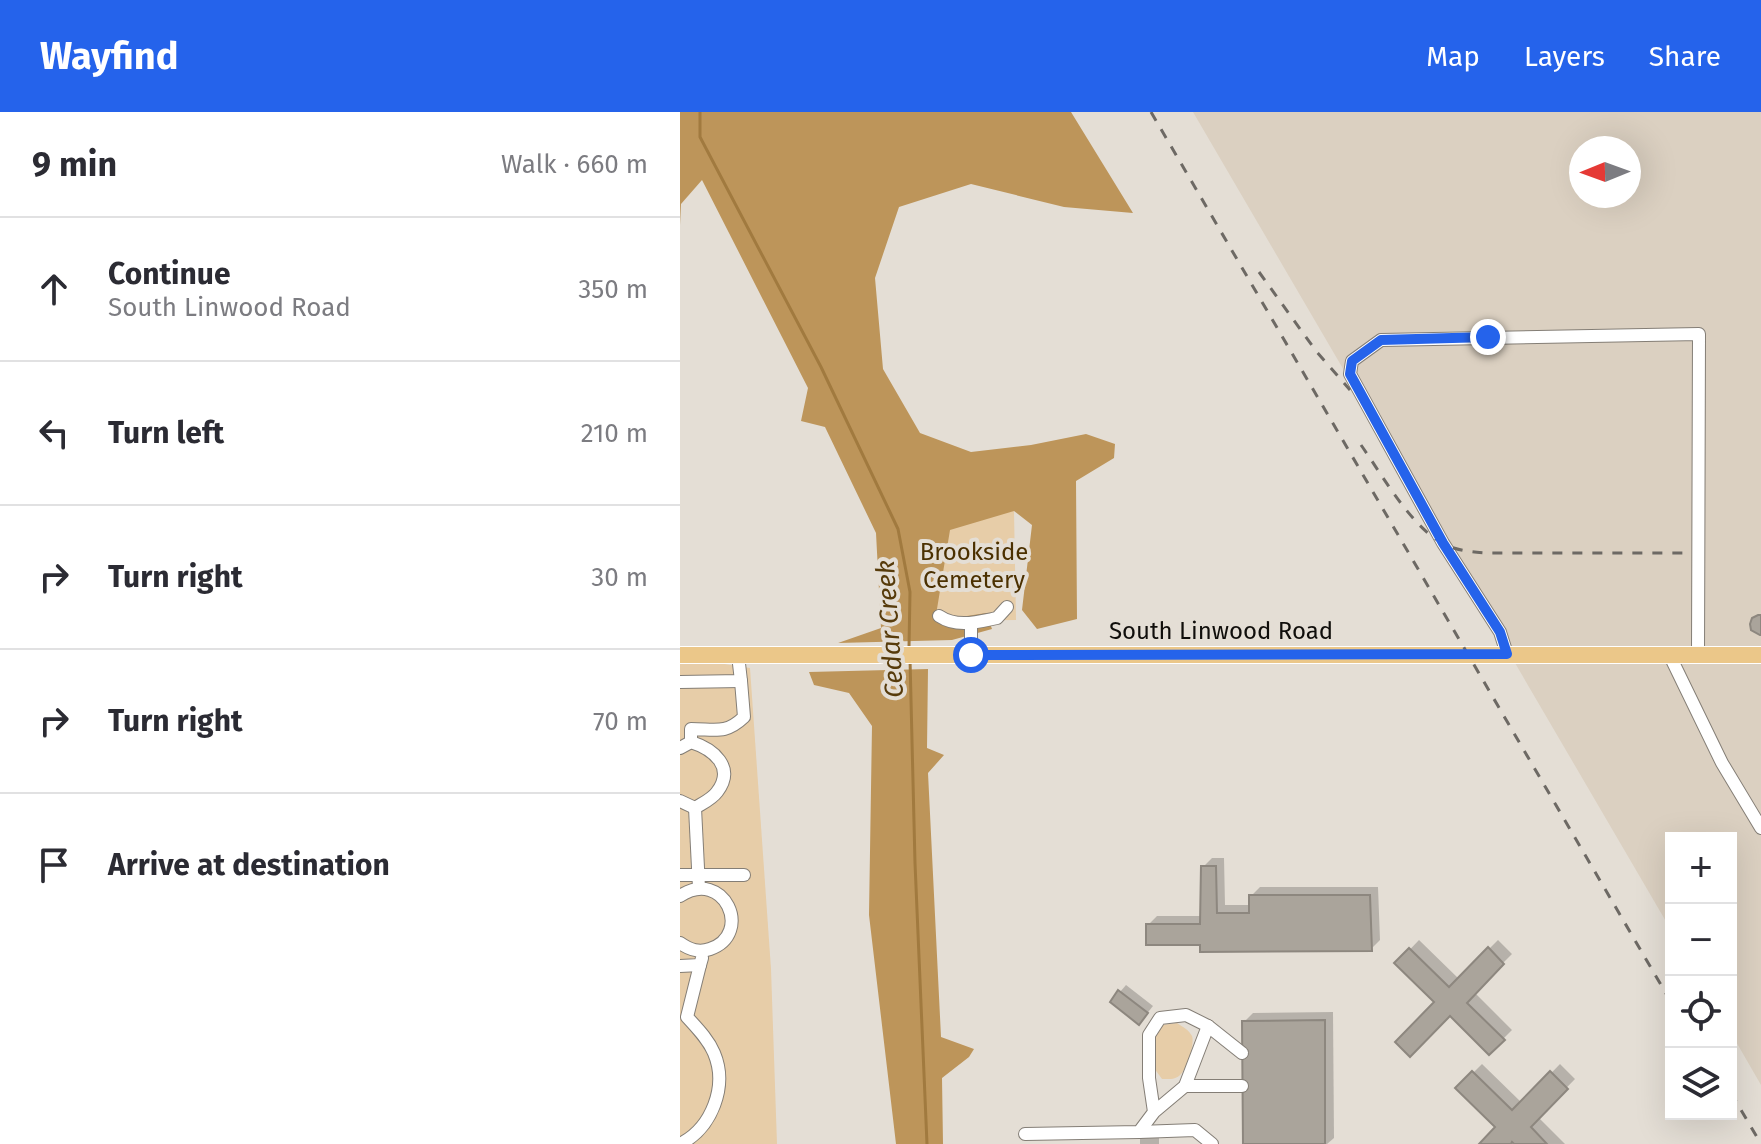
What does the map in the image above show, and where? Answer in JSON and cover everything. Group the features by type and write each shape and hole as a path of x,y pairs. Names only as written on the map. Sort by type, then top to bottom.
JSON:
{"main road":[{"name":"South Linwood Road","path":"680,655 1761,655"}],"lane":[{"path":"1507,654 1500,632 1443,543 1350,374 1352,361 1381,340 1699,334 1698,655"},
{"path":"939,616 949,622 971,624 997,618 1007,607"},
{"path":"971,624 971,655"},
{"path":"685,737 727,729 744,717 738,655"},
{"path":"1670,656 1722,763 1761,828"},
{"path":"680,682 741,681"},
{"path":"685,737 716,754 723,770 721,787 716,794 695,808"},
{"path":"680,801 695,808"},
{"path":"695,808 698,881"},
{"path":"680,836 696,836"},
{"path":"680,875 698,881 720,895 732,916 731,927 717,947 693,950 680,943"},
{"path":"680,896 698,881 744,875"},
{"path":"680,1144 692,1138 710,1117 720,1086 714,1053 702,1034 684,1018 704,951"},
{"path":"680,966 700,965"},
{"path":"1154,1112 1149,1078 1149,1035 1160,1018 1186,1015 1208,1026 1242,1053"},
{"path":"1139,1132 1154,1112 1185,1086 1208,1026"},
{"path":"1185,1086 1242,1086"},
{"path":"1025,1134 1195,1130 1212,1144"}],"shaded area":[{"path":"680,112 1071,112 1133,213 1064,207 971,184 899,207 875,278 883,369 920,433 971,452 1086,434 1115,444 1114,458 1076,481 1077,619 1037,629 1022,610 1032,525 1014,511 950,530 935,621 986,613 992,629 952,640 838,643 881,628 876,533 825,427 801,421 808,388 702,180 681,204 680,225"},
{"path":"1193,112 1761,112 1761,1085 1737,1043 1737,832 1665,832 1665,920"},
{"path":"928,669 927,748 944,755 928,773 941,1037 974,1049 969,1057 942,1078 943,1144 896,1144 869,915 872,726 849,693 814,685 809,672"}],"green space":[{"name":"Brookside Cemetery","path":"1014,511 1016,620 934,621 933,513"},
{"path":"680,657 750,668 771,969 777,1144 680,1144"},
{"path":"1177,1023 1192,1036 1190,1056 1179,1076 1162,1079 1154,1068 1154,1038 1162,1025"}],"building":[{"path":"1761,615 1761,635 1751,630 1750,624 1752,618"},
{"path":"1201,866 1216,866 1217,913 1249,913 1249,895 1370,895 1372,951 1200,952 1200,945 1146,945 1146,924 1200,924"},
{"path":"1488,947 1504,964 1467,1003 1505,1040 1489,1055 1450,1016 1410,1057 1395,1042 1434,1002 1394,963 1409,948 1449,987"},
{"path":"1118,990 1148,1013 1139,1025 1110,1002"},
{"path":"1325,1020 1325,1144 1243,1144 1242,1021"},
{"path":"1472,1071 1512,1110 1550,1071 1568,1089 1531,1127 1547,1144 1479,1144 1495,1127 1455,1088"}],"waterway":[{"name":"Cedar Creek","path":"700,112 700,137 821,367 898,529 910,592 909,647"},
{"name":"Cedar Creek","path":"910,659 927,1144"}],"railway":[{"path":"1151,112 1665,992"},
{"path":"1259,272 1316,351 1350,390"},
{"path":"1361,445 1411,516 1435,539 1453,548 1485,553 1691,553"},
{"path":"1737,1103 1761,1144"}],"route":[{"path":"971,655 1507,654 1500,632 1443,543 1350,374 1352,361 1381,340 1488,337"}]}
